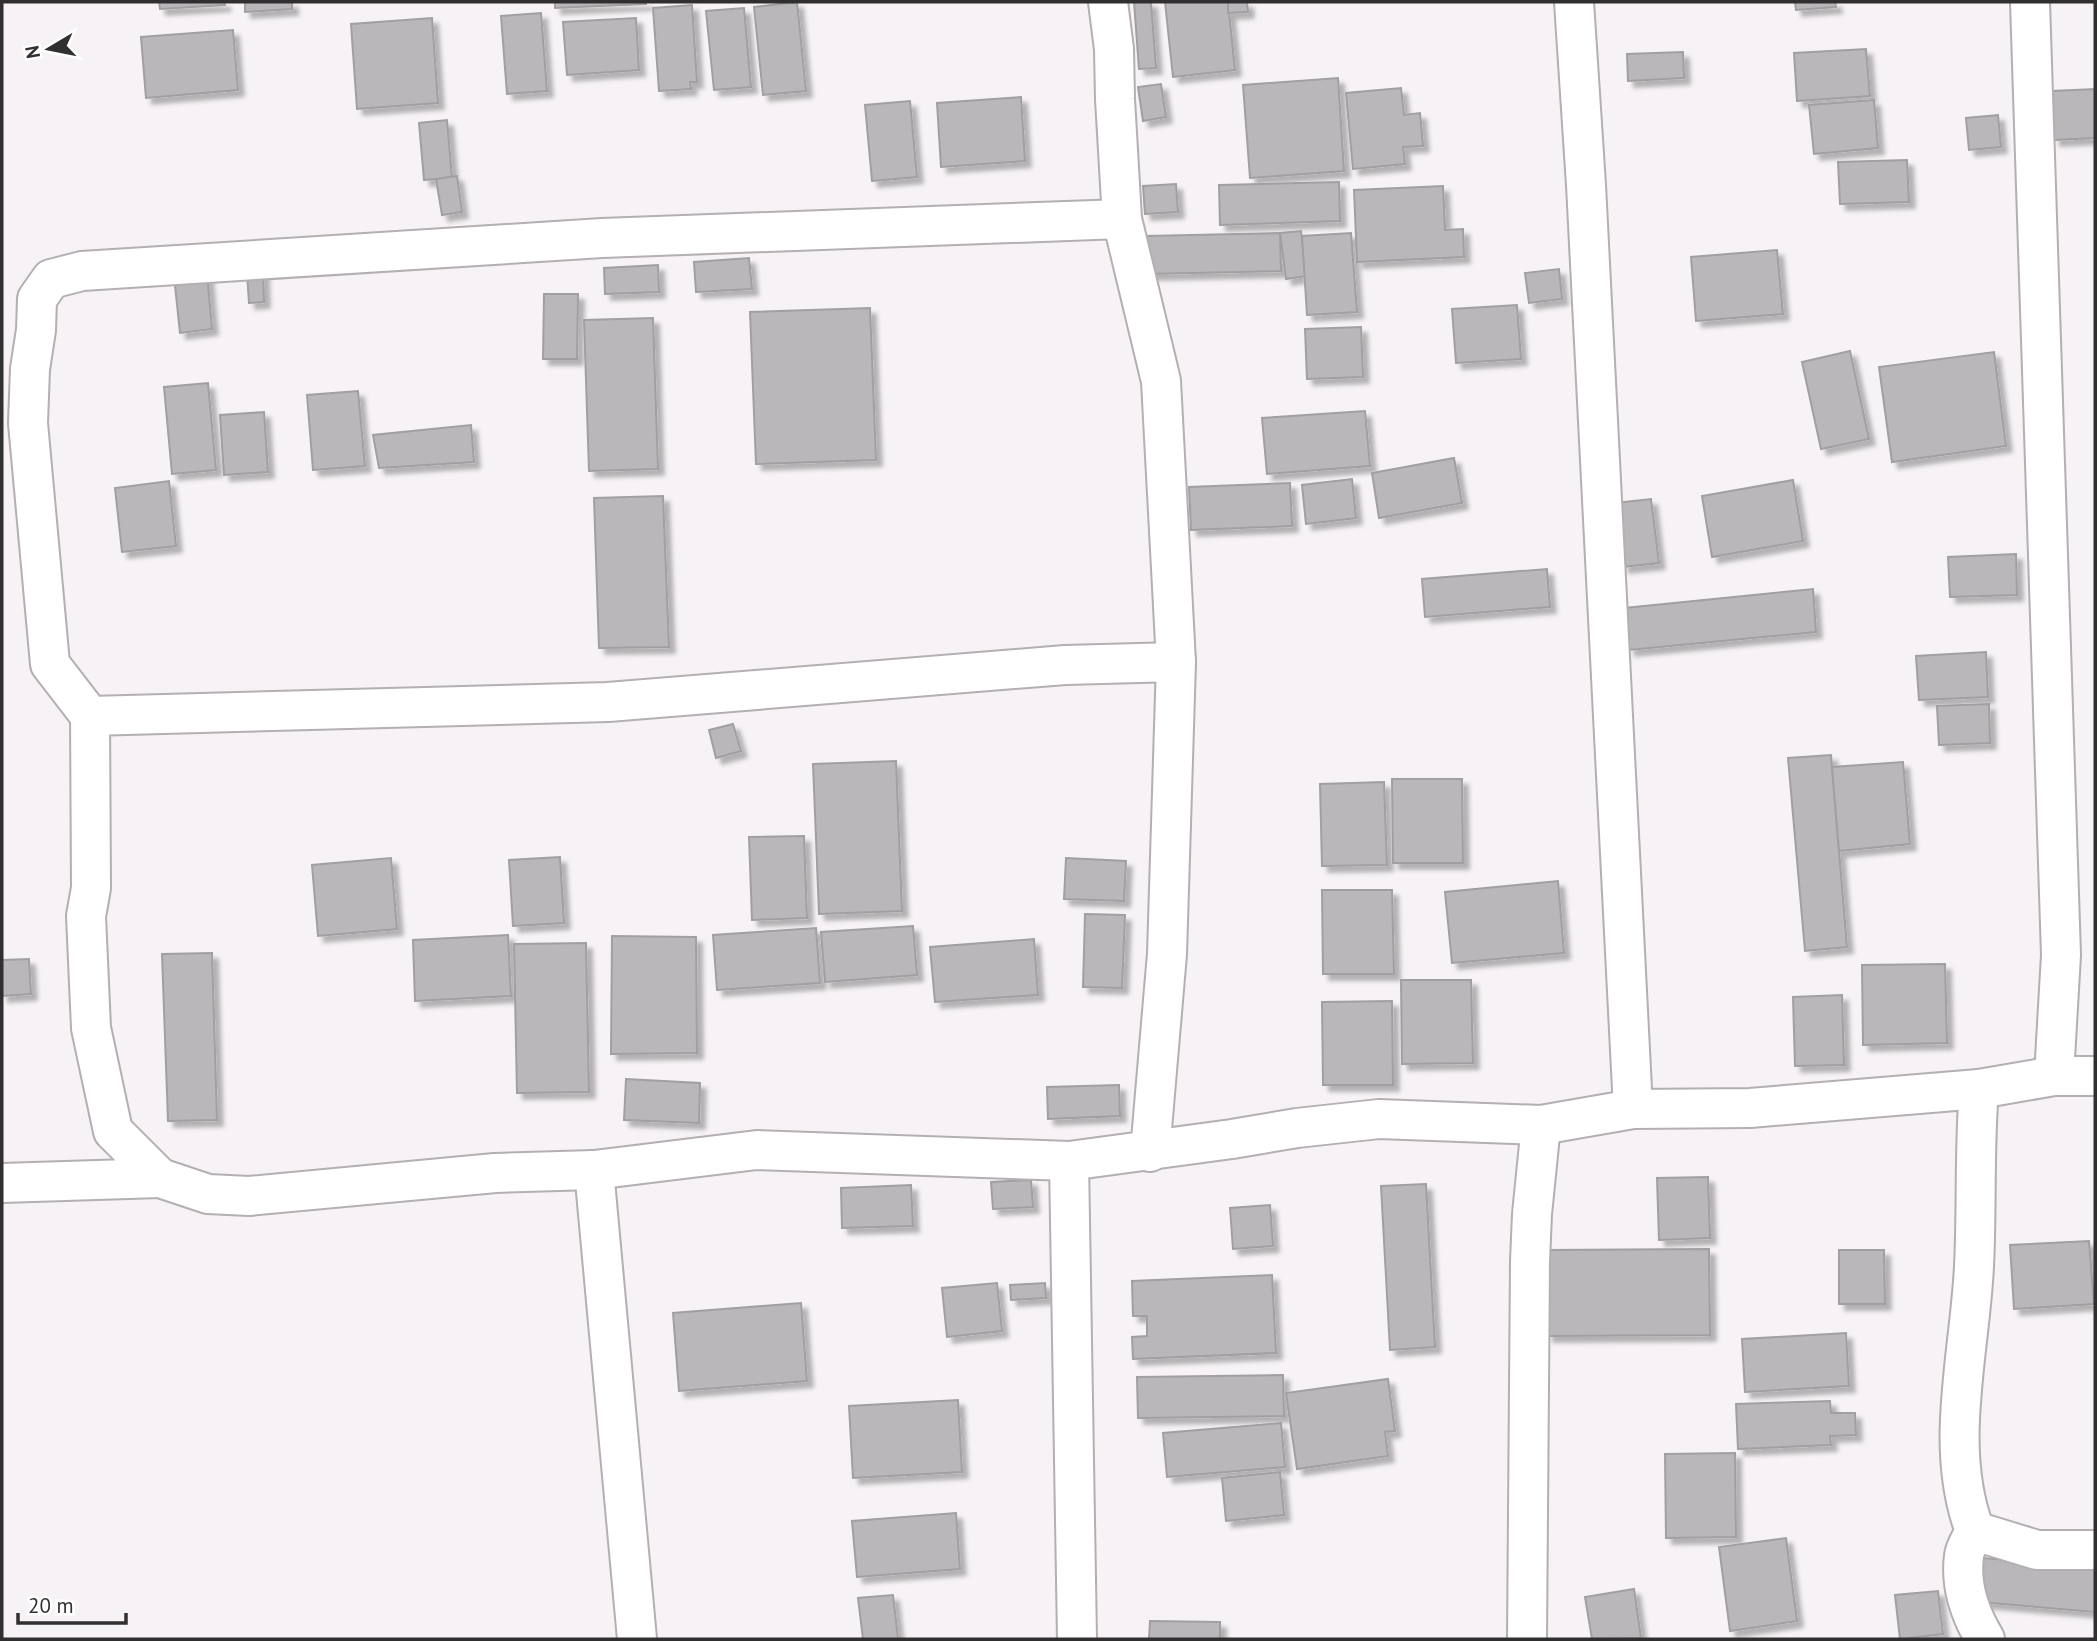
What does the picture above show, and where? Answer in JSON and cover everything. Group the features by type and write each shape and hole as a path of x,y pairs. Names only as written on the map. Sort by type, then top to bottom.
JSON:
{"street":[{"path":"1108,2 1114,49 1122,219 1161,381 1176,662 1167,954 1150,1152"},
{"path":"1574,2 1586,185 1633,1109"},
{"path":"2030,2 2061,955 2054,1076"},
{"path":"160,1178 113,1131 91,1028 86,916 90,888 90,716 50,664 15,424 30,369 37,299 51,279 82,271 602,238 1122,219"},
{"path":"90,716 608,702 1065,665 1176,662"},
{"path":"2,1183 160,1178 208,1194 248,1196 495,1172 594,1170 757,1150 1069,1161 1379,1119 1541,1125 1633,1109 1751,1108 1979,1089 2054,1076 2095,1076"},
{"path":"1979,1089 1974,1266 1959,1445 1965,1504 1976,1531 1964,1554 1965,1587 1972,1618 1985,1639"},
{"path":"1527,1639 1530,1261 1541,1125"},
{"path":"1069,1161 1077,1639"},
{"path":"594,1170 637,1639"},
{"path":"1976,1531 2037,1550 2095,1550"}],"building":[{"path":"159,2 224,2 225,5 160,9"},
{"path":"245,2 292,2 292,9 245,12"},
{"path":"555,2 646,2 646,4 555,8"},
{"path":"797,2 806,91 763,95 754,7"},
{"path":"1134,2 1151,2 1156,68 1139,69"},
{"path":"1165,2 1228,2 1235,70 1173,77"},
{"path":"1228,2 1247,2 1248,12 1228,13"},
{"path":"1795,2 1835,2 1836,7 1796,10"},
{"path":"692,5 697,82 690,82 691,89 659,91 653,8"},
{"path":"744,8 751,87 714,90 706,11"},
{"path":"541,13 547,91 507,94 501,16"},
{"path":"432,18 438,103 357,109 351,24"},
{"path":"636,18 639,70 567,75 563,22"},
{"path":"233,30 238,90 146,98 141,37"},
{"path":"1866,49 1870,96 1797,101 1794,53"},
{"path":"1683,52 1684,78 1628,81 1627,54"},
{"path":"1338,78 1344,171 1250,178 1243,85"},
{"path":"1161,84 1166,117 1143,121 1138,87"},
{"path":"1401,88 1404,115 1420,113 1423,146 1403,147 1405,164 1353,169 1346,93"},
{"path":"2095,89 2095,138 2054,140 2052,91"},
{"path":"1021,97 1025,161 941,167 937,103"},
{"path":"1874,100 1878,148 1814,154 1809,105"},
{"path":"910,101 917,177 872,181 865,105"},
{"path":"1998,115 2001,147 1969,150 1966,118"},
{"path":"447,120 452,178 424,180 419,123"},
{"path":"1907,160 1909,202 1840,204 1838,162"},
{"path":"457,176 462,212 442,215 436,179"},
{"path":"1339,182 1340,221 1220,225 1219,185"},
{"path":"1176,184 1178,212 1145,214 1143,186"},
{"path":"1443,186 1445,230 1463,229 1464,257 1357,262 1354,190"},
{"path":"1301,231 1306,276 1286,279 1280,233"},
{"path":"1280,233 1281,271 1147,274 1146,236"},
{"path":"1351,233 1357,312 1307,315 1302,236"},
{"path":"1777,250 1783,314 1696,321 1691,257"},
{"path":"749,258 752,289 696,292 694,262"},
{"path":"658,265 659,292 605,294 604,268"},
{"path":"1559,269 1562,299 1529,303 1525,273"},
{"path":"263,272 264,302 249,303 247,273"},
{"path":"207,273 212,329 180,333 174,276"},
{"path":"544,294 578,294 577,359 543,359"},
{"path":"1517,305 1521,359 1456,363 1452,309"},
{"path":"870,308 876,460 756,464 750,312"},
{"path":"653,318 658,469 589,471 584,320"},
{"path":"1361,327 1363,377 1307,379 1305,329"},
{"path":"1850,351 1869,439 1821,449 1802,362"},
{"path":"1994,352 2006,446 1892,462 1879,367"},
{"path":"208,383 216,470 172,474 164,387"},
{"path":"358,391 365,466 313,470 307,395"},
{"path":"1365,411 1370,466 1267,474 1262,418"},
{"path":"264,412 268,472 224,475 220,415"},
{"path":"471,425 474,462 379,468 373,435"},
{"path":"1454,458 1462,503 1379,518 1372,473"},
{"path":"1352,479 1356,518 1306,524 1302,485"},
{"path":"1793,480 1803,541 1712,557 1702,496"},
{"path":"169,481 176,546 122,552 115,488"},
{"path":"1290,483 1292,526 1191,530 1189,487"},
{"path":"663,496 669,647 599,648 594,498"},
{"path":"1651,499 1659,563 1623,567 1616,503"},
{"path":"2016,554 2017,595 1950,597 1948,557"},
{"path":"1547,569 1550,607 1425,617 1422,579"},
{"path":"1813,589 1816,632 1629,650 1625,608"},
{"path":"1986,652 1988,697 1919,700 1916,656"},
{"path":"1989,704 1990,743 1939,745 1937,706"},
{"path":"733,724 741,751 716,758 709,730"},
{"path":"1831,755 1847,947 1805,951 1788,758"},
{"path":"896,761 902,911 819,914 813,764"},
{"path":"1903,762 1910,844 1839,851 1832,767"},
{"path":"1392,779 1462,779 1463,863 1393,863"},
{"path":"1384,782 1387,865 1322,866 1320,784"},
{"path":"804,836 807,918 752,920 749,837"},
{"path":"560,857 564,923 513,926 509,860"},
{"path":"391,858 397,929 318,936 312,865"},
{"path":"1066,858 1126,861 1124,901 1064,899"},
{"path":"1558,881 1564,953 1452,963 1445,892"},
{"path":"1322,890 1392,890 1394,974 1323,974"},
{"path":"1085,914 1125,915 1122,988 1083,987"},
{"path":"913,926 917,975 825,982 821,932"},
{"path":"816,928 820,983 717,990 713,935"},
{"path":"508,935 511,996 415,1001 413,940"},
{"path":"612,936 696,937 697,1053 611,1054"},
{"path":"1034,939 1038,995 935,1002 930,947"},
{"path":"586,943 589,1092 517,1093 514,944"},
{"path":"212,953 217,1120 168,1121 162,954"},
{"path":"29,959 31,994 2,996 2,960"},
{"path":"1945,964 1947,1043 1863,1045 1862,965"},
{"path":"1401,980 1471,980 1473,1063 1402,1064"},
{"path":"1842,995 1844,1065 1795,1066 1793,997"},
{"path":"1392,1001 1393,1085 1323,1085 1322,1002"},
{"path":"626,1079 700,1083 699,1123 624,1120"},
{"path":"1119,1085 1120,1116 1048,1119 1047,1087"},
{"path":"1708,1177 1710,1238 1659,1240 1657,1178"},
{"path":"1031,1180 1033,1207 993,1209 991,1182"},
{"path":"1426,1184 1435,1347 1390,1350 1381,1186"},
{"path":"911,1185 913,1226 842,1228 841,1188"},
{"path":"1270,1205 1273,1246 1233,1249 1230,1208"},
{"path":"2089,1241 2094,1304 2014,1309 2010,1245"},
{"path":"1709,1249 1710,1335 1547,1336 1547,1250"},
{"path":"1839,1250 1884,1250 1885,1304 1839,1304"},
{"path":"1272,1275 1276,1353 1133,1359 1132,1337 1147,1336 1147,1316 1133,1316 1132,1281"},
{"path":"997,1283 1002,1331 947,1337 942,1288"},
{"path":"1045,1283 1046,1298 1011,1300 1010,1285"},
{"path":"801,1303 807,1381 679,1391 673,1313"},
{"path":"1846,1333 1849,1386 1745,1392 1742,1339"},
{"path":"1283,1375 1284,1416 1138,1418 1137,1377"},
{"path":"1388,1379 1395,1431 1385,1432 1388,1456 1297,1469 1286,1393"},
{"path":"958,1400 962,1472 853,1478 849,1406"},
{"path":"1830,1401 1831,1413 1855,1413 1856,1435 1830,1436 1831,1445 1738,1449 1736,1404"},
{"path":"1281,1423 1285,1467 1167,1477 1163,1433"},
{"path":"1735,1453 1736,1537 1666,1538 1665,1454"},
{"path":"1280,1472 1284,1515 1226,1521 1222,1478"},
{"path":"956,1513 960,1569 857,1577 852,1521"},
{"path":"1786,1538 1797,1621 1730,1631 1719,1547"},
{"path":"1983,1558 2095,1567 2095,1612 1980,1602"},
{"path":"1634,1589 1641,1638 1592,1639 1585,1597"},
{"path":"1938,1591 1943,1634 1900,1639 1895,1595"},
{"path":"893,1595 898,1639 863,1639 858,1598"},
{"path":"1150,1621 1220,1622 1220,1639 1149,1639"}]}
